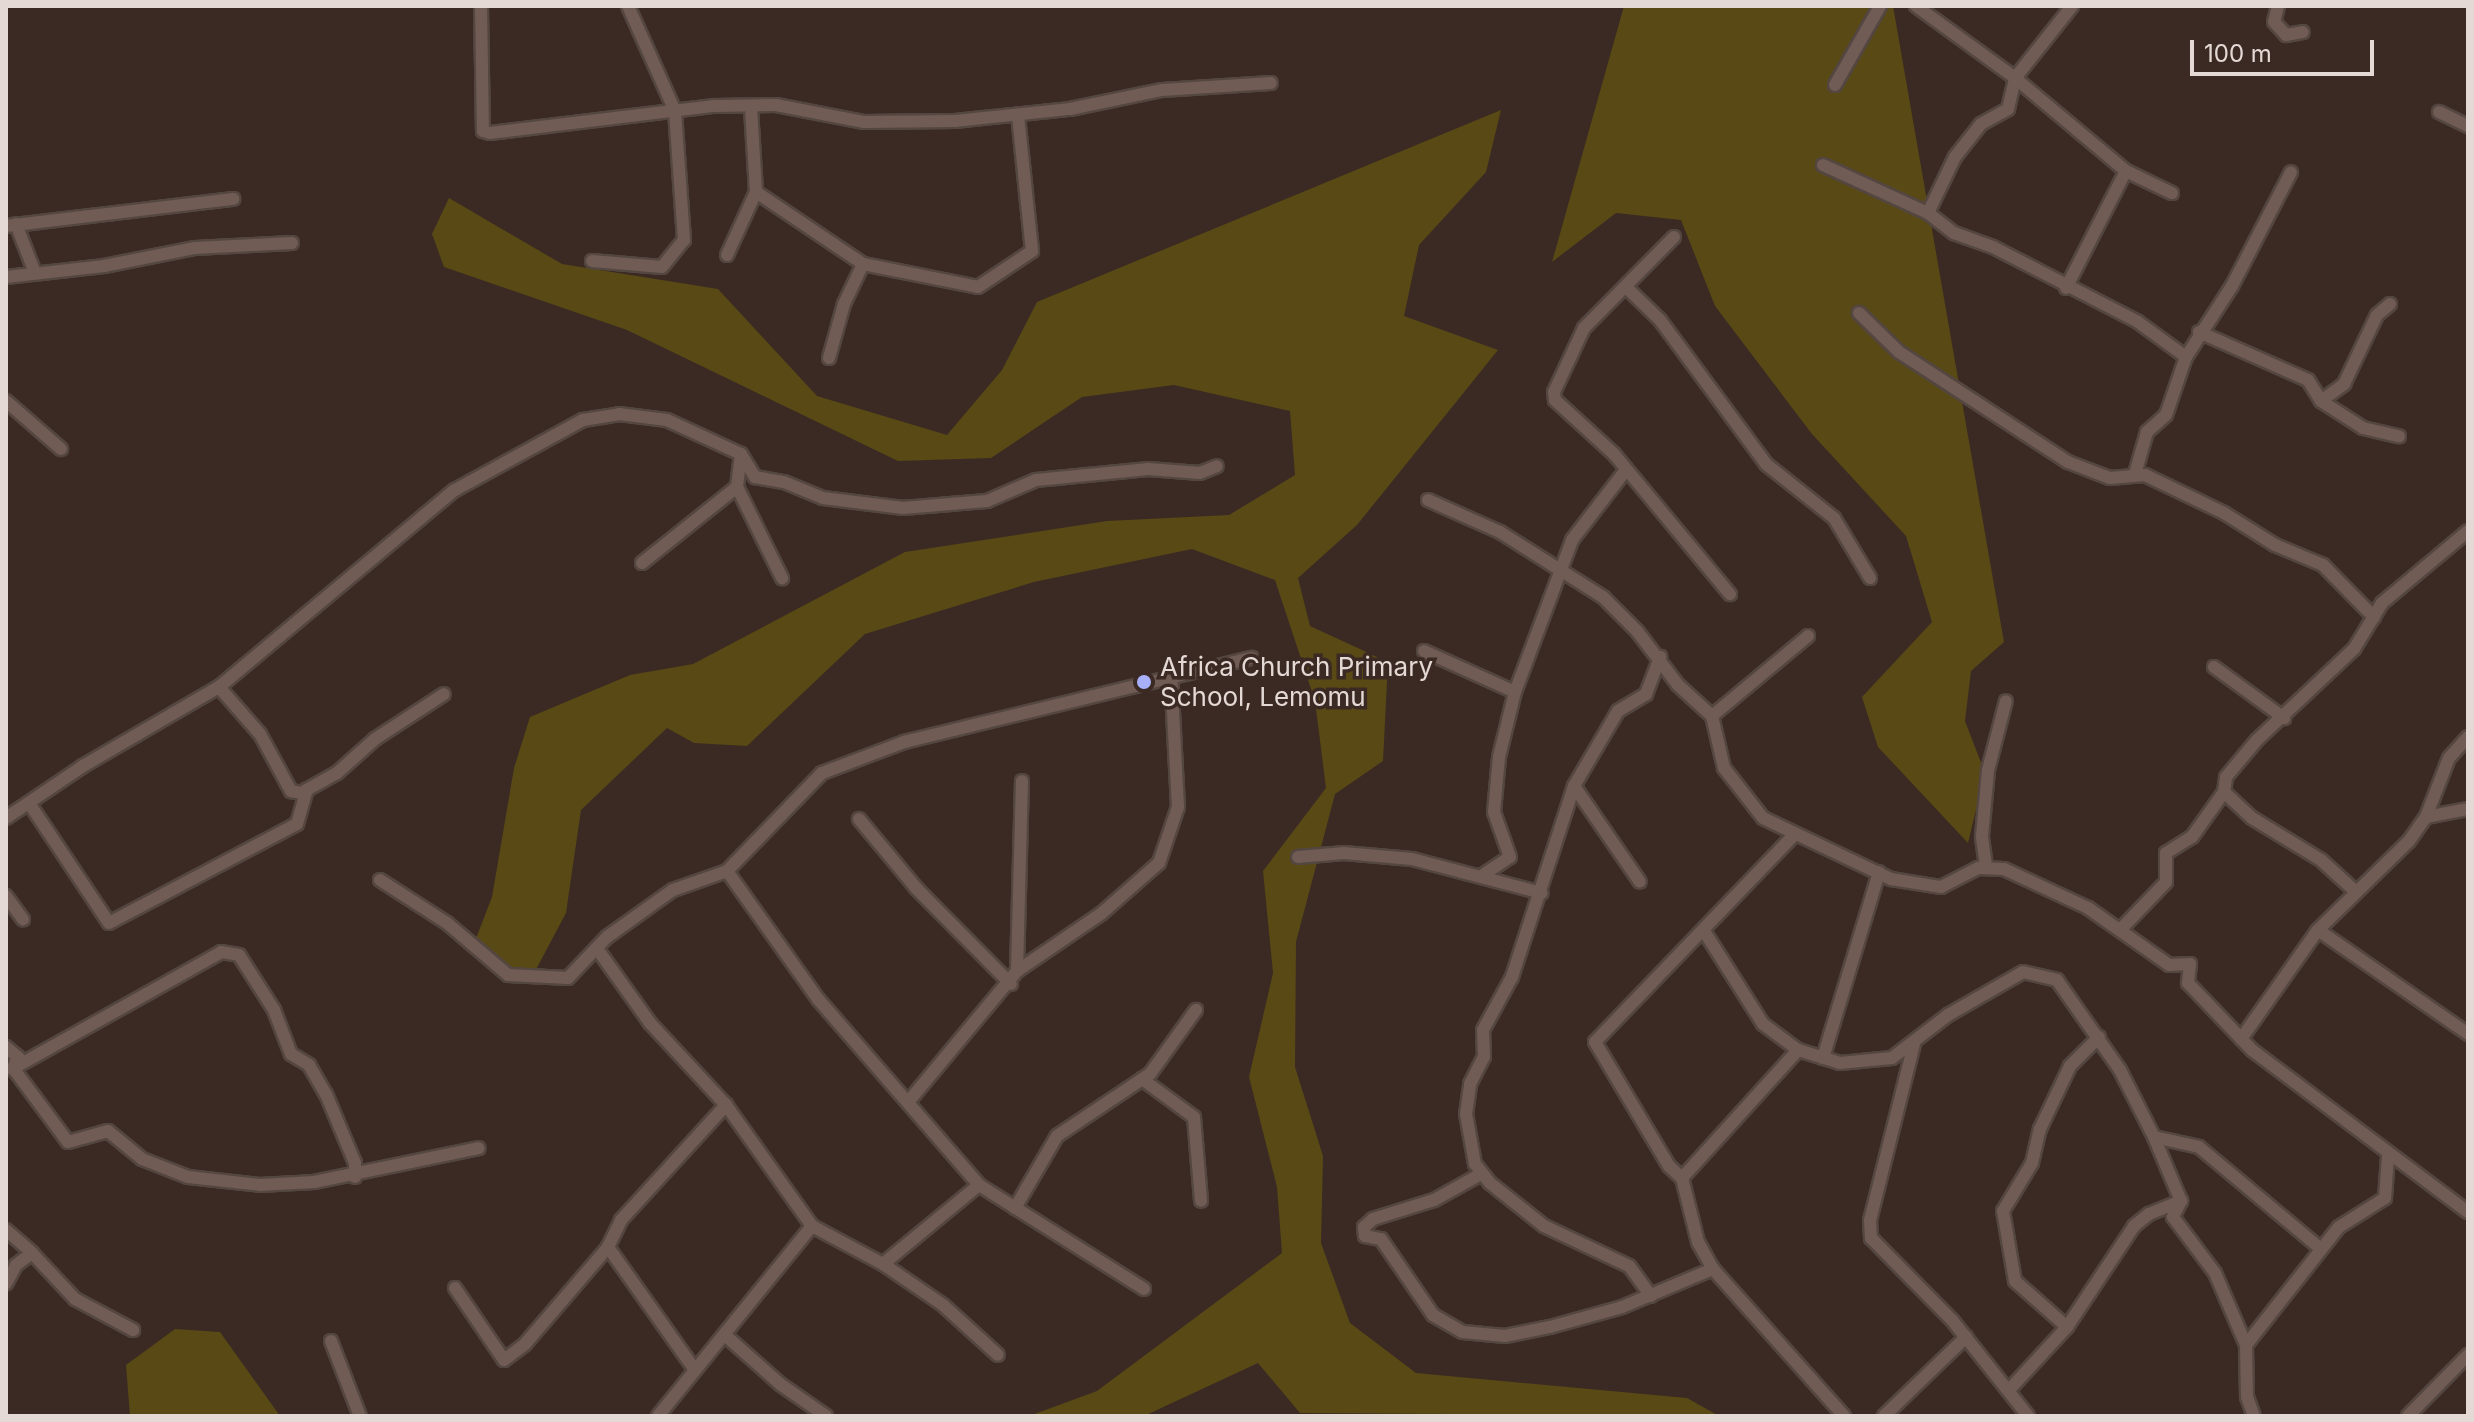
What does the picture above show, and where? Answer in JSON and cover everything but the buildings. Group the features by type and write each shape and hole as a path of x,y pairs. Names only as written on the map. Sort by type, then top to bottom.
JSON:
{"street":[{"path":"481,6 483,131 675,111 776,105 864,122 1018,115 1162,90 1271,83"},
{"path":"592,261 662,267 684,240 675,111 628,6"},
{"path":"1835,85 1880,6"},
{"path":"1916,6 2015,78 2126,171 2172,193"},
{"path":"1928,213 1955,157 1981,124 2008,109 2015,78 2072,6"},
{"path":"2278,6 2274,22 2286,35 2303,32"},
{"path":"727,255 756,192 751,107"},
{"path":"2439,112 2468,126"},
{"path":"756,192 863,264 978,287 1032,251 1018,115"},
{"path":"1823,165 1928,213 1954,233 1993,247 2066,288 2138,322 2186,357"},
{"path":"2066,288 2126,171"},
{"path":"2135,474 2147,432 2166,415 2186,357 2199,332 2232,286 2291,172"},
{"path":"35,273 11,225 233,199"},
{"path":"1674,237 1627,288 1584,328 1554,392 1555,400 1581,420 1730,594"},
{"path":"6,277 195,248 292,243"},
{"path":"829,358 844,304 863,264"},
{"path":"1627,288 1660,320 1766,464 1834,518 1870,578"},
{"path":"2321,401 2344,384 2370,328 2390,304"},
{"path":"1859,313 1899,352 2068,462 2110,478 2135,474 2323,565 2374,617"},
{"path":"2199,332 2308,380 2321,401 2363,428 2399,436"},
{"path":"6,401 61,449"},
{"path":"6,818 219,687 455,490 583,420 619,414 667,420 741,454 755,477 823,498 903,508 987,501 1036,480 1148,469 1200,473 1217,466"},
{"path":"741,454 737,487 782,578"},
{"path":"1483,875 1510,857 1494,812 1499,757 1515,692 1562,568 1586,517 1626,470"},
{"path":"642,563 737,487"},
{"path":"1428,500 1562,568 1603,597 1660,657 1678,685 1712,716 1724,768 1767,821 1778,847"},
{"path":"2121,929 2166,882 2166,853 2192,837 2224,792 2226,777 2354,649 2374,617 2398,588 2468,531"},
{"path":"1712,716 1808,636"},
{"path":"1424,651 1515,692"},
{"path":"1651,1296 1629,1266 1544,1226 1481,1174 1468,1137 1470,1084 1484,1057 1483,1030 1512,977 1542,893 1574,786 1618,711 1646,694 1660,657"},
{"path":"380,880 447,923 508,975 568,978 598,950 607,937 673,890 727,871 822,773 904,742 1171,675 1252,658"},
{"path":"2214,667 2284,718"},
{"path":"1017,971 1102,913 1159,863 1178,807 1171,675"},
{"path":"219,687 260,734 291,791 307,789 444,694"},
{"path":"1986,866 1985,794 2006,701"},
{"path":"2241,1039 2318,930 2355,891 2383,868 2426,817 2449,758 2468,737"},
{"path":"909,1101 1011,984 1017,971 1022,781"},
{"path":"1574,786 1640,882"},
{"path":"29,803 109,923 297,824 307,789"},
{"path":"2224,792 2252,818 2321,860 2355,891"},
{"path":"2435,795 2448,814"},
{"path":"2426,817 2468,809"},
{"path":"859,819 916,888 1011,984"},
{"path":"1767,821 1879,872 1941,887 1986,866 2088,908 2169,965 2190,964 2188,983 2241,1039 2388,1156 2468,1212"},
{"path":"1794,835 1778,847 1704,931 1595,1042 1669,1166 1682,1178 1698,1242 1713,1269 1844,1416"},
{"path":"1298,857 1344,853 1412,859 1483,875 1542,893"},
{"path":"727,871 818,999 979,1185 1144,1289"},
{"path":"1823,1058 1879,872"},
{"path":"6,896 23,919"},
{"path":"2318,930 2468,1034"},
{"path":"1704,931 1763,1024 1798,1050 1823,1058 1871,1063 1914,1044 1948,1015 2023,972 2057,980 2099,1037 2154,1137 2181,1201 2173,1217 2215,1273 2246,1345 2247,1397 2254,1416"},
{"path":"598,950 650,1023 726,1105 812,1226 883,1264 943,1305 998,1355"},
{"path":"10,1070 221,952 239,955 274,1010 291,1054 309,1065 326,1094 355,1163 355,1177"},
{"path":"1015,1208 1057,1136 1142,1079 1196,1010"},
{"path":"2067,1327 2015,1281 2003,1211 2032,1163 2040,1129 2070,1066 2099,1037"},
{"path":"1914,1044 1870,1220 1871,1238 1966,1337 2028,1416"},
{"path":"6,1047 18,1057 10,1070"},
{"path":"1682,1178 1798,1050"},
{"path":"10,1070 68,1142 108,1131 142,1159 202,1179 260,1185 355,1177 479,1148"},
{"path":"1142,1079 1194,1117 1201,1201"},
{"path":"455,1288 504,1360 525,1344 608,1247 621,1220 726,1105"},
{"path":"2154,1137 2199,1147 2321,1249"},
{"path":"2246,1345 2339,1227 2385,1198 2388,1156"},
{"path":"1481,1174 1434,1200 1373,1219 1364,1227 1365,1236 1381,1239 1433,1315 1480,1337 1505,1336 1651,1296 1713,1269"},
{"path":"883,1264 979,1185"},
{"path":"2009,1390 2067,1327 2134,1226 2149,1214 2181,1201"},
{"path":"658,1416 726,1336 812,1226"},
{"path":"6,1230 75,1299 133,1330"},
{"path":"608,1247 695,1370"},
{"path":"6,1284 16,1265 32,1253"},
{"path":"726,1336 780,1384 826,1416"},
{"path":"1884,1416 1966,1337"},
{"path":"331,1341 360,1416"},
{"path":"2408,1416 2466,1363"}],"shaded area":[{"path":"1624,6 1893,6 2004,642 1971,671 1965,721 1985,773 1968,843 1878,747 1862,697 1932,622 1906,536 1812,434 1715,306 1681,220 1616,213 1552,262"},
{"path":"1501,110 1486,172 1419,245 1404,316 1498,350 1357,525 1298,578 1310,626 1388,662 1383,761 1335,794 1296,942 1295,1067 1323,1156 1321,1243 1350,1323 1416,1373 1687,1398 1719,1416 1300,1413 1258,1363 1144,1416 1029,1416 1097,1391 1282,1253 1277,1187 1249,1077 1273,973 1263,871 1326,788 1315,701 1275,580 1192,549 1034,582 865,634 747,746 694,743 667,728 581,810 566,913 532,977 470,954 492,897 514,768 530,717 630,675 693,664 905,552 1107,521 1229,515 1295,475 1290,411 1174,385 1082,397 991,458 898,461 627,330 444,267 432,234 449,198 562,264 718,289 817,396 947,435 1002,370 1037,302"},
{"path":"175,1329 220,1332 280,1416 130,1416 126,1365"}],"place":[{"name":"Africa Church Primary School, Lemomu","path":"1144,682"}]}
